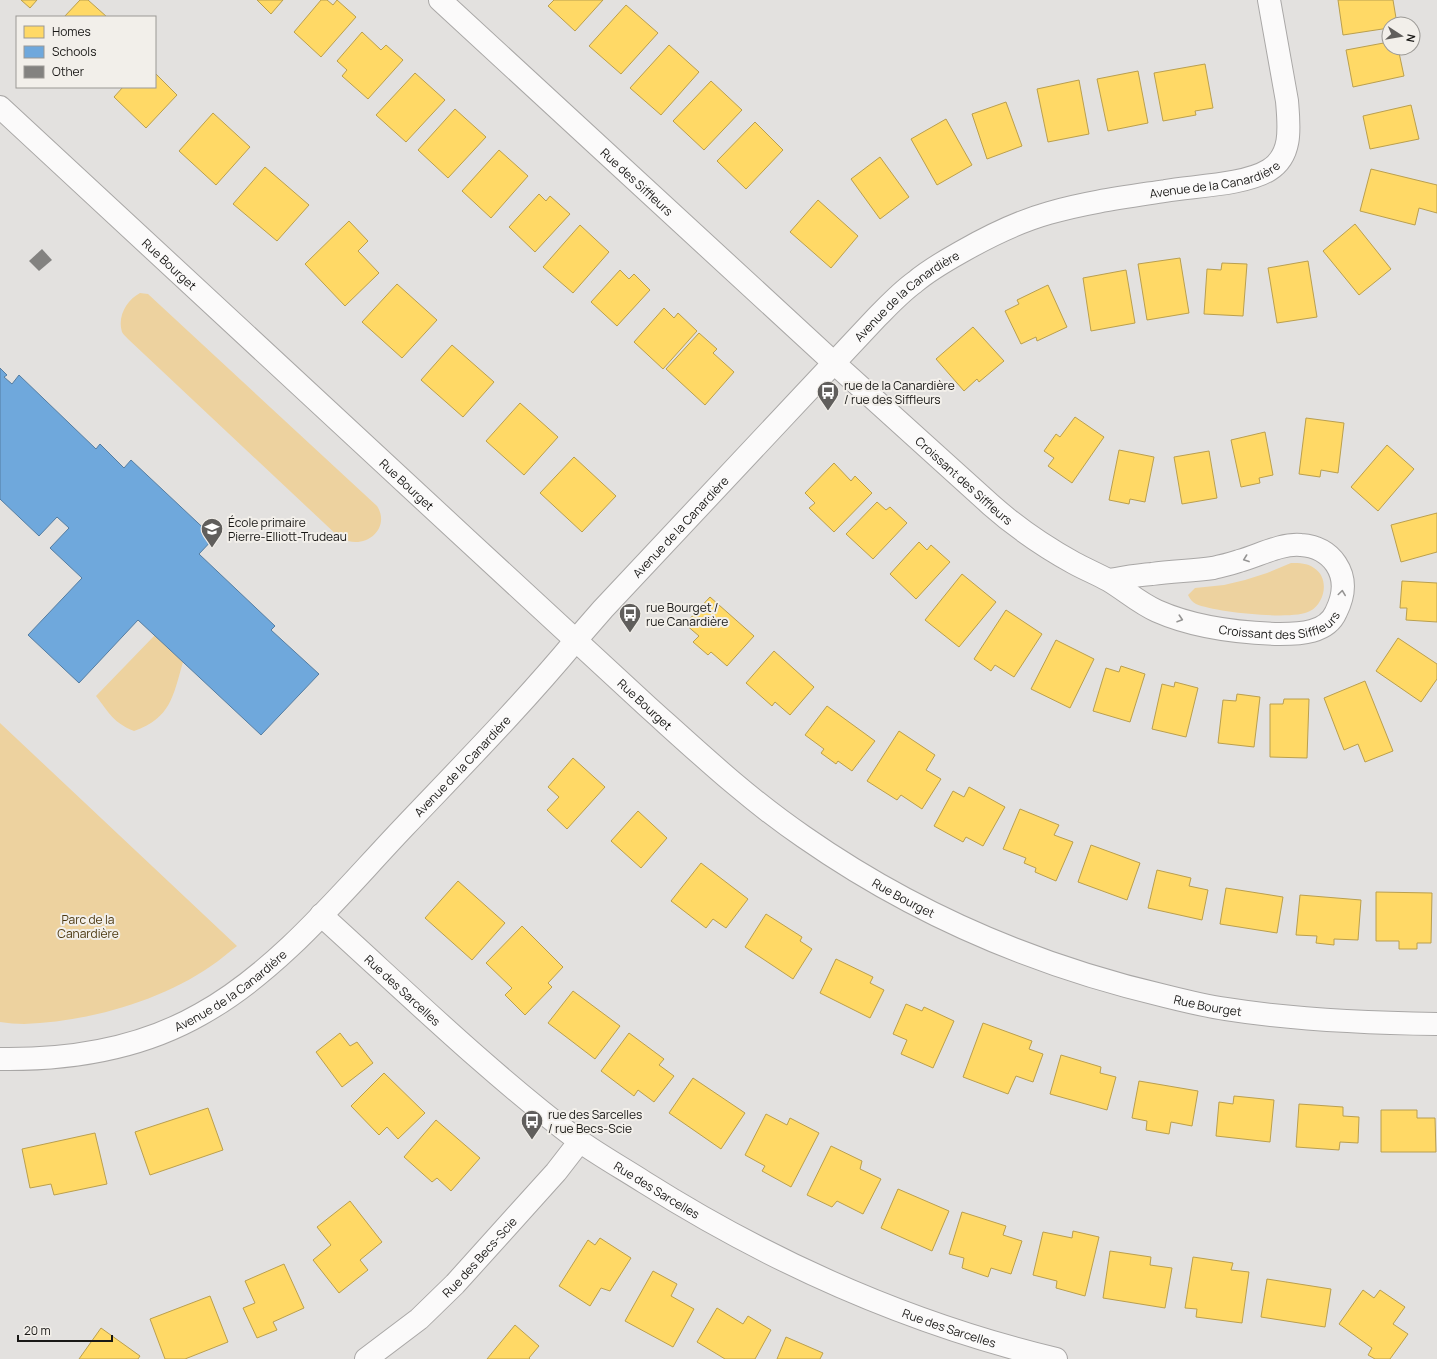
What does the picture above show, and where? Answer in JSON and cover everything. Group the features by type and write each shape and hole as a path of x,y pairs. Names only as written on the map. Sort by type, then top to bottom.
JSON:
{"street":[{"name":"Rue des Siffleurs","path":"440,0 834,363"},
{"name":"Avenue de la Canardière","path":"0,1059 42,1059 103,1051 145,1039 171,1029 200,1015 250,982 282,954 321,915 541,682 603,609 891,303 915,281 940,264 991,235 1019,223 1049,213 1087,204 1138,195 1243,179 1268,170 1276,165 1286,151 1289,124 1287,101 1269,0"},
{"name":"Rue Bourget","path":"0,107 718,770 802,836 884,887 981,936 1074,971 1138,990 1197,1004 1293,1017 1363,1022 1437,1024"},
{"name":"Croissant des Siffleurs","path":"834,363 1013,524 1063,556 1108,580 1144,604 1158,611 1183,620 1219,628 1262,634 1292,634 1309,632 1322,627 1333,619 1342,596 1343,583 1340,570 1333,560 1312,546 1299,545 1278,549 1239,562 1212,568 1108,580"},
{"name":"Rue des Sarcelles","path":"321,915 495,1074 580,1141 724,1230 828,1281 897,1309 953,1329 1056,1359"},
{"name":"Rue des Becs-Scie","path":"366,1359 419,1319 444,1295 556,1172 580,1141"}],"green space":[{"path":"140,293 148,294 377,506 381,521 376,533 364,541 346,541 340,538 126,337 122,332 122,314 127,304"},
{"path":"1291,563 1300,563 1311,566 1319,572 1324,584 1324,590 1319,602 1310,611 1301,614 1272,615 1219,610 1196,604 1188,595 1195,588 1224,585 1245,580"},
{"path":"155,635 183,662 169,704 156,720 134,731 121,725 108,712 96,696"},
{"name":"Parc de la Canardière","path":"0,723 237,946 214,964 191,979 145,1000 121,1008 72,1019 48,1022 15,1024 0,1022"}],"building: Homes":[{"path":"21,0 37,0 30,8"},
{"path":"80,0 88,0 106,16 65,16"},
{"path":"257,0 283,0 271,14"},
{"path":"321,0 327,0 333,5 337,0 356,17 321,57 294,32"},
{"path":"554,0 603,0 575,31 548,6"},
{"path":"1338,0 1393,0 1396,16 1381,16 1381,29 1343,35"},
{"path":"626,5 658,33 621,74 589,46"},
{"path":"362,32 381,50 386,45 403,60 368,99 342,76 347,70 337,61"},
{"path":"1381,43 1381,56 1400,56 1404,76 1353,87 1346,50"},
{"path":"669,45 699,72 661,115 630,88"},
{"path":"1205,64 1213,108 1195,111 1196,115 1163,121 1154,73"},
{"path":"1138,71 1148,123 1108,131 1097,79"},
{"path":"415,73 445,100 406,142 376,115"},
{"path":"156,74 177,95 146,128 114,97 122,88 156,88"},
{"path":"1079,80 1089,134 1048,142 1037,89"},
{"path":"711,81 742,110 704,150 673,121"},
{"path":"1006,102 1022,146 987,159 972,114"},
{"path":"1411,105 1419,139 1370,149 1363,116"},
{"path":"455,109 486,137 448,178 418,150"},
{"path":"213,113 250,147 216,185 179,151"},
{"path":"946,119 972,165 937,185 911,139"},
{"path":"755,122 783,150 746,189 717,161"},
{"path":"499,150 528,176 491,218 462,191"},
{"path":"880,157 909,197 880,219 851,179"},
{"path":"265,167 309,205 277,241 233,204"},
{"path":"1371,169 1437,185 1437,213 1419,208 1415,225 1360,211"},
{"path":"539,194 546,201 550,196 570,214 535,252 509,227"},
{"path":"818,200 858,236 831,268 790,232"},
{"path":"349,221 368,241 358,251 379,273 345,306 305,264"},
{"path":"1355,224 1391,269 1359,295 1323,251"},
{"path":"580,225 609,252 573,293 543,267"},
{"path":"1180,258 1189,313 1147,320 1138,264"},
{"path":"1308,261 1317,317 1277,323 1268,268"},
{"path":"1222,263 1247,264 1243,316 1204,314 1207,269 1221,270"},
{"path":"620,270 629,279 634,274 650,290 617,326 591,302"},
{"path":"1126,270 1135,323 1091,331 1083,278"},
{"path":"397,284 437,320 402,358 362,322"},
{"path":"1048,285 1067,327 1037,341 1036,337 1021,344 1005,311 1019,304 1017,300"},
{"path":"664,308 674,318 678,313 697,331 663,369 634,342"},
{"path":"973,327 1004,361 979,382 977,379 964,391 936,359"},
{"path":"699,333 717,349 713,353 734,372 705,405 666,369"},
{"path":"452,345 494,382 463,417 421,380"},
{"path":"520,403 558,437 524,475 486,441"},
{"path":"1075,417 1104,437 1072,483 1048,466 1054,458 1044,451 1056,434 1060,437"},
{"path":"1306,418 1344,423 1338,473 1321,470 1320,477 1299,474"},
{"path":"1265,432 1273,475 1259,478 1260,483 1241,487 1231,440"},
{"path":"1387,445 1414,469 1378,511 1351,487"},
{"path":"1119,450 1154,457 1145,502 1130,499 1129,504 1109,500"},
{"path":"1209,451 1217,498 1182,504 1174,457"},
{"path":"574,457 616,496 582,532 540,493"},
{"path":"834,463 851,481 855,476 872,493 834,532 809,508 815,503 805,493"},
{"path":"877,502 886,510 890,507 907,523 873,559 846,534"},
{"path":"1437,513 1437,552 1401,562 1391,525"},
{"path":"919,542 927,550 931,545 950,562 916,599 890,574"},
{"path":"962,574 996,602 959,647 925,620"},
{"path":"1402,581 1437,583 1437,622 1406,620 1407,608 1400,608"},
{"path":"710,597 754,636 727,666 711,652 708,655 693,642 699,636 685,624"},
{"path":"1006,610 1042,634 1014,677 995,665 991,671 974,659"},
{"path":"1398,638 1437,664 1437,679 1421,702 1376,671"},
{"path":"1056,640 1094,659 1070,708 1031,689"},
{"path":"774,651 814,687 790,715 775,702 772,706 746,683"},
{"path":"1121,666 1145,674 1130,722 1093,711 1106,668 1119,672"},
{"path":"1365,681 1393,751 1365,762 1358,744 1344,750 1324,698"},
{"path":"1175,682 1198,688 1186,737 1152,729 1162,684 1174,687"},
{"path":"1237,694 1260,697 1254,747 1218,743 1223,700 1236,701"},
{"path":"1284,699 1309,699 1307,758 1270,757 1270,704 1283,704"},
{"path":"827,706 875,741 852,771 838,761 836,764 821,753 824,749 805,735"},
{"path":"899,731 935,755 926,770 941,779 922,809 901,795 897,800 867,781"},
{"path":"573,758 605,787 567,829 547,810 559,797 548,787"},
{"path":"969,787 1005,807 983,846 966,837 963,842 934,826 953,791 964,797"},
{"path":"1020,809 1059,825 1054,835 1073,842 1056,881 1035,872 1036,868 1024,863 1026,858 1003,849"},
{"path":"638,811 667,838 641,868 611,841"},
{"path":"1091,845 1140,863 1127,900 1078,882"},
{"path":"701,863 748,899 726,928 713,919 706,928 671,901"},
{"path":"1157,870 1191,878 1189,886 1208,890 1202,920 1148,908"},
{"path":"458,881 505,923 472,960 425,918"},
{"path":"1226,888 1283,897 1277,933 1220,924"},
{"path":"1376,892 1432,893 1431,943 1417,943 1417,949 1399,949 1399,941 1376,941"},
{"path":"1300,895 1361,900 1358,940 1334,939 1334,945 1316,943 1317,936 1296,935"},
{"path":"766,914 802,937 800,941 812,949 793,979 745,947"},
{"path":"522,926 563,967 548,983 552,987 525,1015 505,995 512,988 486,963"},
{"path":"836,959 873,977 870,983 884,990 870,1018 820,993"},
{"path":"573,991 620,1026 595,1059 548,1023"},
{"path":"906,1004 922,1011 924,1007 954,1021 933,1068 901,1054 907,1040 893,1034"},
{"path":"983,1023 1032,1041 1029,1049 1043,1054 1033,1082 1016,1076 1008,1094 963,1077"},
{"path":"340,1033 350,1046 357,1042 373,1063 342,1087 316,1052"},
{"path":"629,1033 664,1059 659,1065 674,1076 654,1102 638,1090 634,1096 601,1071"},
{"path":"1061,1055 1101,1067 1100,1073 1116,1077 1107,1110 1050,1094"},
{"path":"384,1073 425,1113 398,1139 387,1127 379,1135 351,1106"},
{"path":"693,1078 745,1113 721,1149 669,1113"},
{"path":"1139,1081 1198,1091 1192,1126 1171,1122 1169,1134 1146,1130 1147,1121 1132,1118"},
{"path":"1234,1096 1274,1100 1270,1142 1216,1136 1219,1102 1233,1104"},
{"path":"1299,1104 1343,1107 1343,1116 1359,1117 1358,1143 1340,1142 1339,1150 1296,1147"},
{"path":"208,1108 223,1150 150,1175 135,1132"},
{"path":"1381,1110 1417,1110 1417,1118 1435,1118 1436,1152 1381,1152"},
{"path":"766,1114 787,1125 790,1118 819,1133 791,1187 762,1171 765,1166 745,1155"},
{"path":"436,1120 480,1158 451,1191 437,1178 432,1182 404,1157"},
{"path":"95,1133 107,1184 54,1195 51,1184 30,1188 22,1149"},
{"path":"831,1146 862,1161 860,1169 881,1179 863,1214 837,1201 832,1207 807,1195"},
{"path":"898,1189 949,1211 932,1251 881,1228"},
{"path":"350,1201 382,1242 360,1260 368,1270 339,1293 313,1260 331,1245 317,1227"},
{"path":"962,1212 1006,1226 1003,1235 1022,1241 1011,1274 991,1268 988,1277 962,1268 964,1258 949,1254"},
{"path":"1073,1231 1099,1237 1085,1296 1056,1288 1057,1281 1033,1275 1043,1232 1072,1238"},
{"path":"600,1238 631,1258 610,1291 601,1288 590,1306 559,1286 588,1240 595,1245"},
{"path":"1110,1251 1151,1257 1150,1265 1172,1268 1165,1308 1103,1298"},
{"path":"1193,1257 1233,1263 1231,1270 1249,1272 1242,1323 1196,1317 1197,1309 1185,1308"},
{"path":"284,1264 304,1308 273,1322 277,1330 257,1338 243,1308 255,1303 245,1281"},
{"path":"653,1271 677,1284 671,1296 694,1309 673,1347 625,1321"},
{"path":"1267,1279 1331,1289 1325,1327 1261,1317"},
{"path":"1363,1290 1374,1298 1380,1290 1405,1307 1393,1324 1408,1334 1390,1359 1375,1359 1368,1355 1372,1348 1339,1324"},
{"path":"210,1296 228,1342 185,1359 165,1359 150,1319"},
{"path":"717,1308 743,1324 748,1316 771,1330 755,1359 725,1359 697,1342"},
{"path":"515,1325 539,1346 529,1358 530,1359 487,1359"},
{"path":"101,1328 140,1356 138,1359 79,1359"},
{"path":"786,1337 823,1353 820,1359 777,1359"}],"building: Schools":[{"path":"0,368 7,375 4,377 12,384 19,375 96,449 100,444 124,468 131,460 214,538 199,554 275,626 271,630 319,674 261,735 138,620 79,683 28,635 82,578 50,548 69,528 57,517 39,536 0,499"}],"building: Other":[{"path":"42,249 52,260 39,271 29,261"}],"place":[{"name":"rue de la Canardière / rue des Siffleurs","path":"828,412"},
{"name":"École primaire Pierre-Elliott-Trudeau","path":"212,548"},
{"name":"rue Bourget / rue Canardière","path":"630,634"},
{"name":"rue des Sarcelles / rue Becs-Scie","path":"532,1140"}]}
